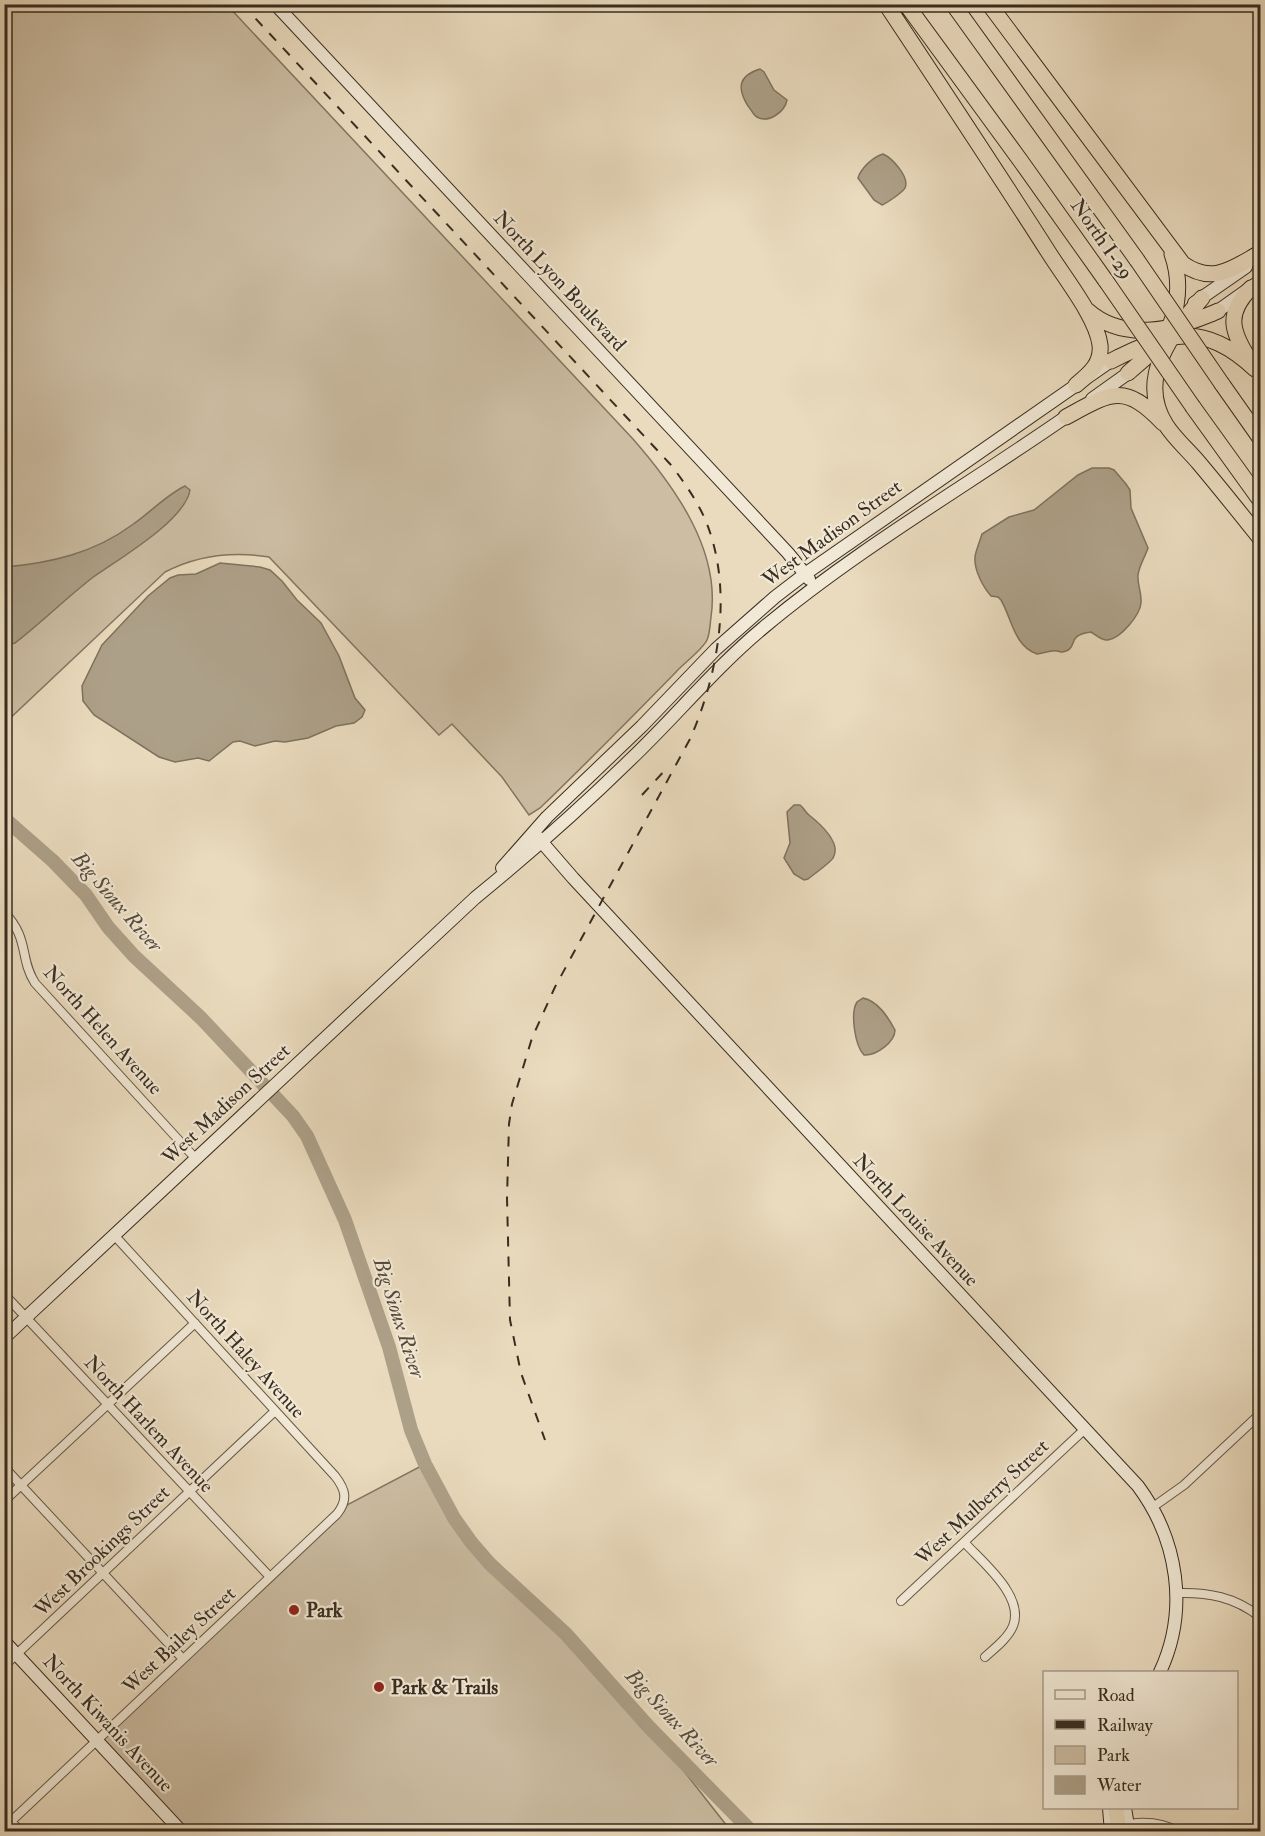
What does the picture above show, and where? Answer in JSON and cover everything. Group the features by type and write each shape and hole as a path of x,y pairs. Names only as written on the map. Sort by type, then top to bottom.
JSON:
{"highway":[{"path":"886,4 1014,197 1080,300 1097,332 1100,352 1098,362 1076,386"},
{"name":"North I-29","path":"906,4 1000,132 1260,500"},
{"name":"North I-29","path":"953,4 1137,260 1260,438"},
{"path":"989,4 1183,264 1190,269 1213,275 1260,254"},
{"path":"1171,248 1178,282 1177,300 1156,374 1157,400 1167,427 1260,538"},
{"path":"1256,284 1235,308 1233,323 1238,339 1258,373"},
{"path":"1128,373 1150,354 1202,298"},
{"path":"1080,300 1095,316 1110,324 1133,330 1199,337 1223,344 1237,352 1258,373"},
{"path":"1112,361 1218,311"},
{"path":"1066,417 1106,397 1122,395 1147,406 1183,444"},
{"path":"1116,1809 1119,1829"}],"main road":[{"name":"North Lyon Boulevard","path":"275,4 815,587"},
{"path":"1202,298 1260,254"},
{"path":"1218,311 1256,284"},
{"name":"West Madison Street","path":"475,898 534,833 716,649 776,597 805,574 1112,361"},
{"name":"West Madison Street","path":"4,1338 475,898 542,843 632,759 733,655 763,628 815,587 1128,373"},
{"name":"North Louise Avenue","path":"534,833 585,892 1134,1481 1153,1508 1162,1526 1171,1550 1177,1593 1172,1638 1160,1671"},
{"name":"North Kiwanis Avenue","path":"4,1641 97,1739 177,1830"},
{"path":"1109,1809 1119,1829"},
{"path":"1119,1829 1125,1809"}],"street":[{"name":"North Helen Avenue","path":"4,912 17,926 28,968 35,984 196,1159"},
{"name":"North Haley Avenue","path":"114,1235 335,1476 345,1492 345,1499"},
{"name":"North Harlem Avenue","path":"4,1294 109,1403 270,1577"},
{"path":"4,1501 195,1323"},
{"name":"West Brookings Street","path":"4,1665 275,1411"},
{"path":"1153,1508 1184,1485 1260,1414"},
{"name":"West Mulberry Street","path":"902,1601 1086,1428"},
{"path":"4,1467 183,1659"},
{"name":"West Bailey Street","path":"8,1825 338,1515 345,1499"},
{"path":"964,1542 1006,1589 1015,1606 1015,1618 1010,1630 985,1657"},
{"path":"1177,1593 1204,1593 1225,1597 1244,1605 1260,1617"},
{"path":"4,1814 8,1825 21,1832"},
{"path":"1094,1832 1147,1822 1161,1823 1179,1832"}],"green space":[{"path":"5,5 227,5 633,439 649,457 678,498 702,544 709,568 712,592 707,640 540,808 529,815 502,777 452,724 439,735 269,557 242,554 216,556 177,566 165,572 5,723"},
{"path":"425,1464 452,1514 471,1542 499,1573 575,1643 608,1679 731,1831 183,1831 97,1739 343,1507"}],"water":[{"path":"760,69 774,90 787,100 780,112 766,119 754,115 744,100 741,88 747,75"},
{"path":"883,154 891,159 903,173 906,184 901,192 882,205 874,200 858,178 868,163"},
{"path":"1092,468 1114,470 1130,490 1131,508 1148,548 1138,575 1140,608 1129,625 1113,638 1101,639 1091,632 1075,638 1071,647 1066,651 1037,654 1023,645 1014,631 1001,600 991,596 985,588 976,567 976,552 982,534 1009,517 1034,510 1078,475"},
{"path":"185,486 190,490 185,502 163,527 92,578 15,643 5,645 5,567 39,563 72,555 103,543 118,535 171,494"},
{"path":"220,563 270,570 321,623 339,656 355,698 365,710 362,717 354,723 336,726 308,738 285,742 275,741 255,746 240,741 233,742 209,761 198,758 175,762 159,757 94,715 83,701 82,686 102,645 148,596 170,578 196,574"},
{"path":"794,805 800,805 823,828 832,840 835,852 832,860 804,880 794,874 784,858 790,843 787,812"},
{"path":"863,998 878,1006 895,1030 892,1039 884,1047 869,1055 864,1055 861,1051 854,1021 855,1007 857,1002"}],"waterway":[{"name":"Big Sioux River","path":"4,818 53,861 86,895 108,927 134,956 201,1018 293,1116 307,1136 345,1220 389,1347 411,1430 425,1464 454,1518 490,1564 566,1634 648,1726 752,1832"}],"railway":[{"path":"242,4 671,465 698,505 714,546 721,602 719,630 709,686 700,713 690,739 555,987 532,1038 512,1104 509,1124 507,1198 510,1320 521,1373 545,1440"},
{"path":"642,795 667,768"}],"place":[{"name":"Park","path":"294,1610"},
{"name":"Park & Trails","path":"379,1687"}]}
